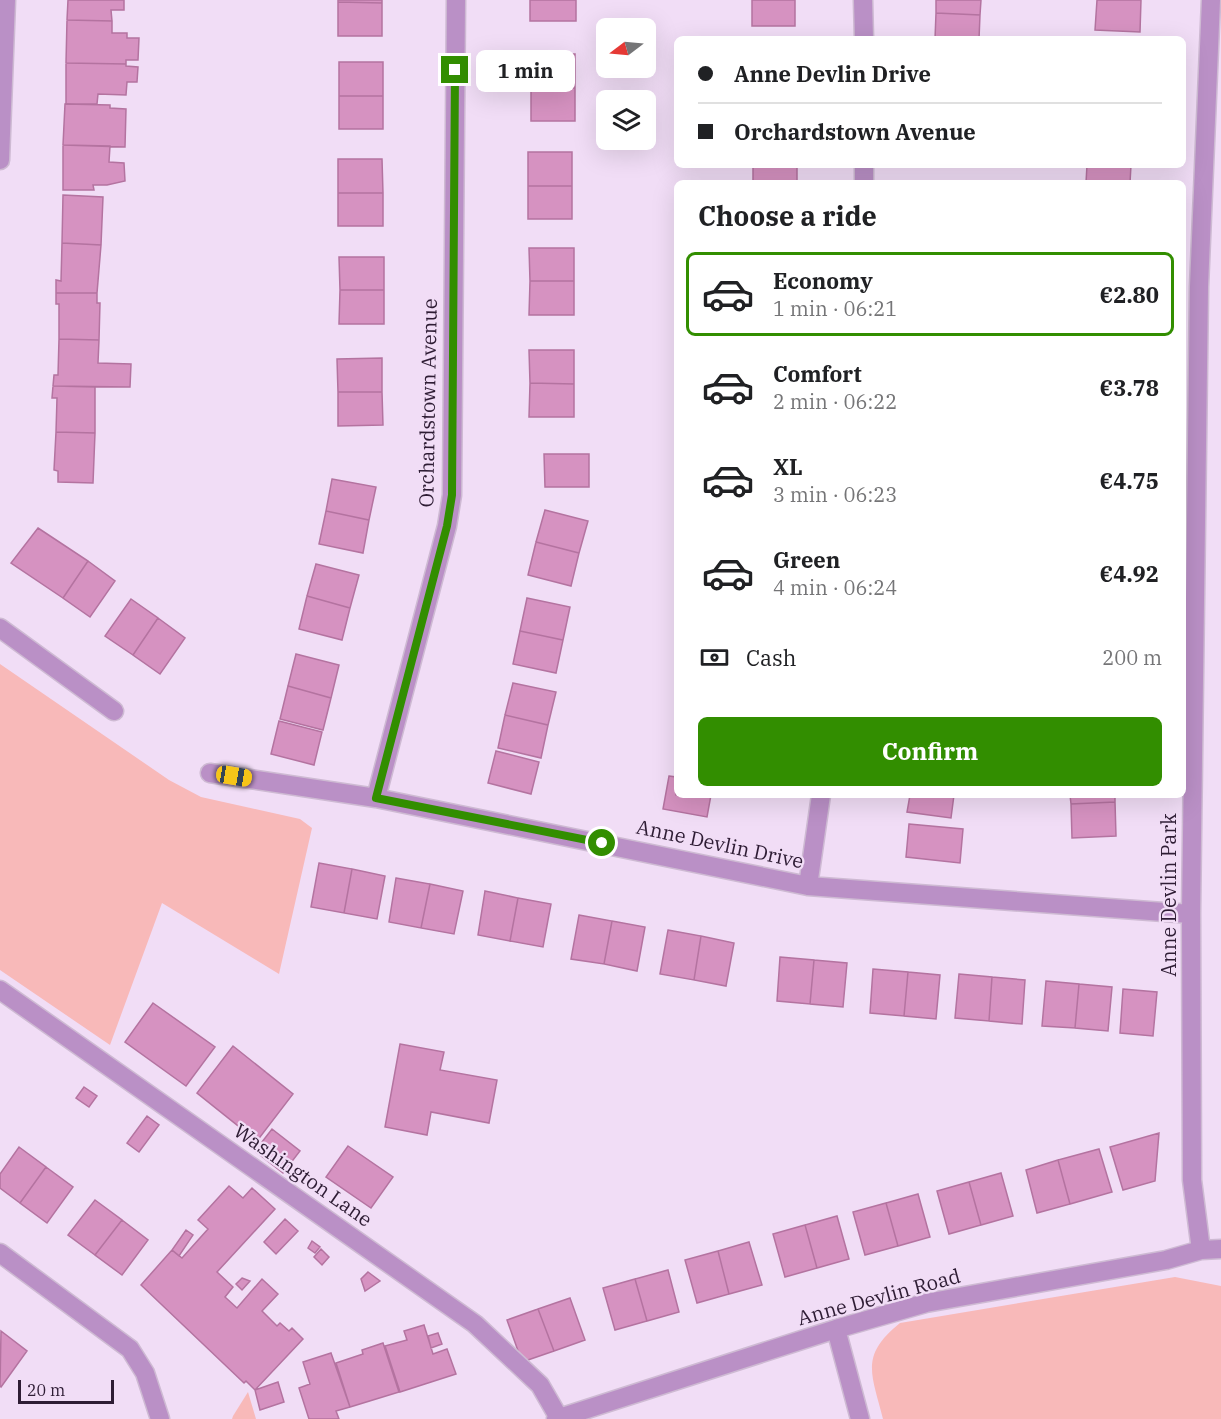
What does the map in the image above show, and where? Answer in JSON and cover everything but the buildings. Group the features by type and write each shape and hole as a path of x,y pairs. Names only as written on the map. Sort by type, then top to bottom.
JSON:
{"street":[{"path":"0,160 6,0"},
{"name":"Orchardstown Avenue","path":"376,798 447,526 452,495 456,0"},
{"path":"863,0 864,36"},
{"name":"Anne Devlin Park","path":"1201,1250 1192,1180 1191,914 1199,286 1211,0"},
{"path":"0,628 114,711"},
{"name":"Anne Devlin Drive","path":"210,773 376,798 808,886 1191,914"},
{"path":"808,886 821,798"},
{"name":"Washington Lane","path":"0,990 475,1324 540,1384 557,1418"},
{"name":"Anne Devlin Road","path":"557,1418 836,1329 926,1303 1166,1260 1201,1250 1221,1249"},
{"path":"0,1253 130,1349 145,1372 160,1419"},
{"path":"836,1329 860,1419"}],"shaded area":[{"path":"0,664 169,780 201,797 300,819 312,828 279,974 162,903 110,1045 0,970"},
{"path":"1175,1277 1221,1286 1221,1419 883,1419 875,1390 872,1366 878,1346 900,1323"},
{"path":"248,1392 256,1419 232,1419 233,1416"}],"route":[{"path":"455,70 452,495 447,526 376,798 602,843"}]}
